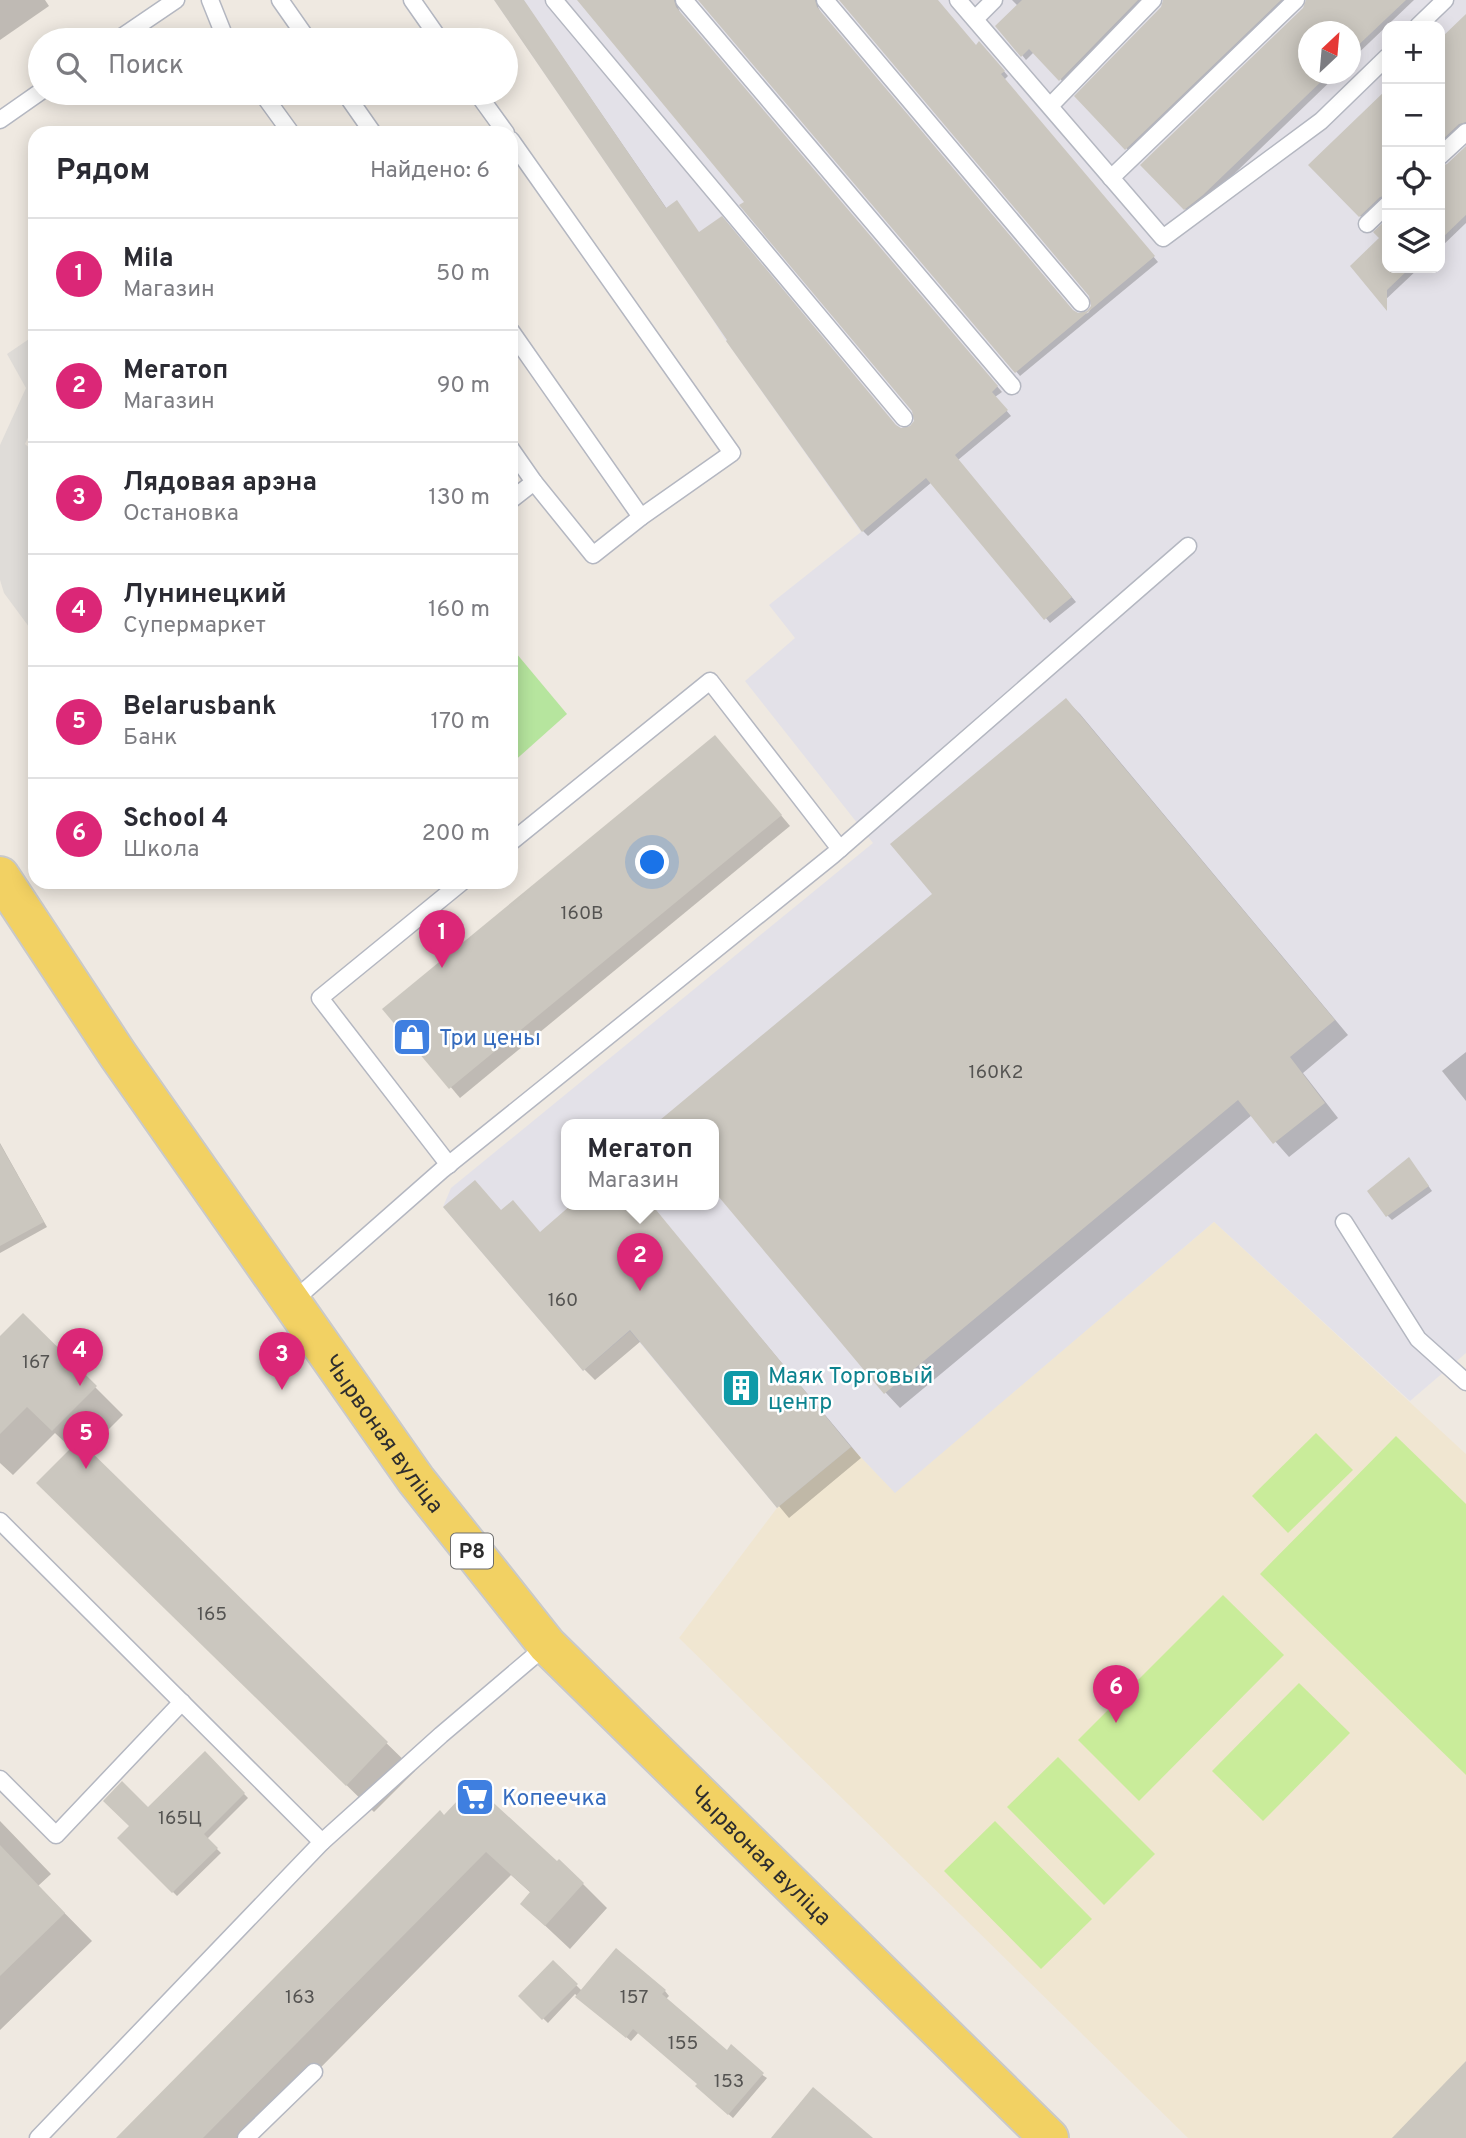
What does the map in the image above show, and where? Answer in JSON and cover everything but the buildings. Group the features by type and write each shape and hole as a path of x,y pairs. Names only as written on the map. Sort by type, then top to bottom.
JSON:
{"main road":[{"name":"Чырвоная вуліца","path":"0,876 118,1055 416,1480 547,1645 1049,2138"}],"lane":[{"path":"146,0 155,15"},
{"path":"135,28 176,0"},
{"path":"210,0 221,28"},
{"path":"280,0 300,28"},
{"path":"412,0 432,28"},
{"path":"554,0 904,418"},
{"path":"684,0 1012,386"},
{"path":"825,0 1081,303"},
{"path":"958,0 1163,238 1321,121 1382,62"},
{"path":"975,19 994,0"},
{"path":"1050,106 1153,0"},
{"path":"1111,178 1296,0"},
{"path":"1423,21 1445,0"},
{"path":"0,120 28,100"},
{"path":"270,105 285,126"},
{"path":"353,105 368,126"},
{"path":"486,105 501,126"},
{"path":"1445,151 1466,132"},
{"path":"518,150 732,453 641,517 593,555 518,459"},
{"path":"1367,224 1382,210"},
{"path":"518,341 641,517"},
{"path":"518,495 534,482"},
{"path":"292,1302 449,1165 839,849 1188,546"},
{"path":"518,836 710,681 839,849"},
{"path":"449,1165 320,998 453,889"},
{"path":"1344,1222 1418,1339 1466,1382"},
{"path":"0,1521 322,1842"},
{"path":"38,2138 322,1842 441,1735 547,1645"},
{"path":"0,1779 57,1835 182,1702"},
{"path":"246,2138 314,2072"}],"shaded area":[{"path":"494,0 1466,0 1466,1353 1410,1401 1214,1222 895,1494 851,1447 777,1508 630,1331 583,1371 443,1207 451,1188 873,843 745,681 795,638 769,605 861,532 726,341 518,35 518,28 513,28"},
{"path":"28,340 28,438 25,444 28,447 28,626 4,593 0,580 0,445 26,388 7,354"},
{"path":"1214,1222 1466,1454 1466,2138 1188,2138 679,1638 777,1508 851,1447 895,1493"}],"green space":[{"path":"518,655 567,714 518,758"},
{"path":"1316,1433 1353,1470 1288,1533 1252,1496"},
{"path":"1396,1436 1466,1504 1466,1775 1260,1574"},
{"path":"1223,1595 1284,1655 1139,1801 1078,1740"},
{"path":"1299,1683 1350,1733 1263,1821 1212,1771"},
{"path":"1058,1757 1155,1854 1104,1905 1007,1807"},
{"path":"995,1821 1092,1919 1041,1969 944,1871"}],"place":[{"name":"Mila","path":"442,968"},
{"name":"Три цены","path":"412,1037"},
{"name":"Мегатоп","path":"640,1291"},
{"name":"Лунинецкий","path":"80,1386"},
{"name":"Маяк Торговый центр","path":"741,1388"},
{"name":"Лядовая арэна","path":"282,1390"},
{"name":"Belarusbank","path":"86,1469"},
{"name":"School 4","path":"1116,1723"},
{"name":"Копеечка","path":"475,1797"}]}
